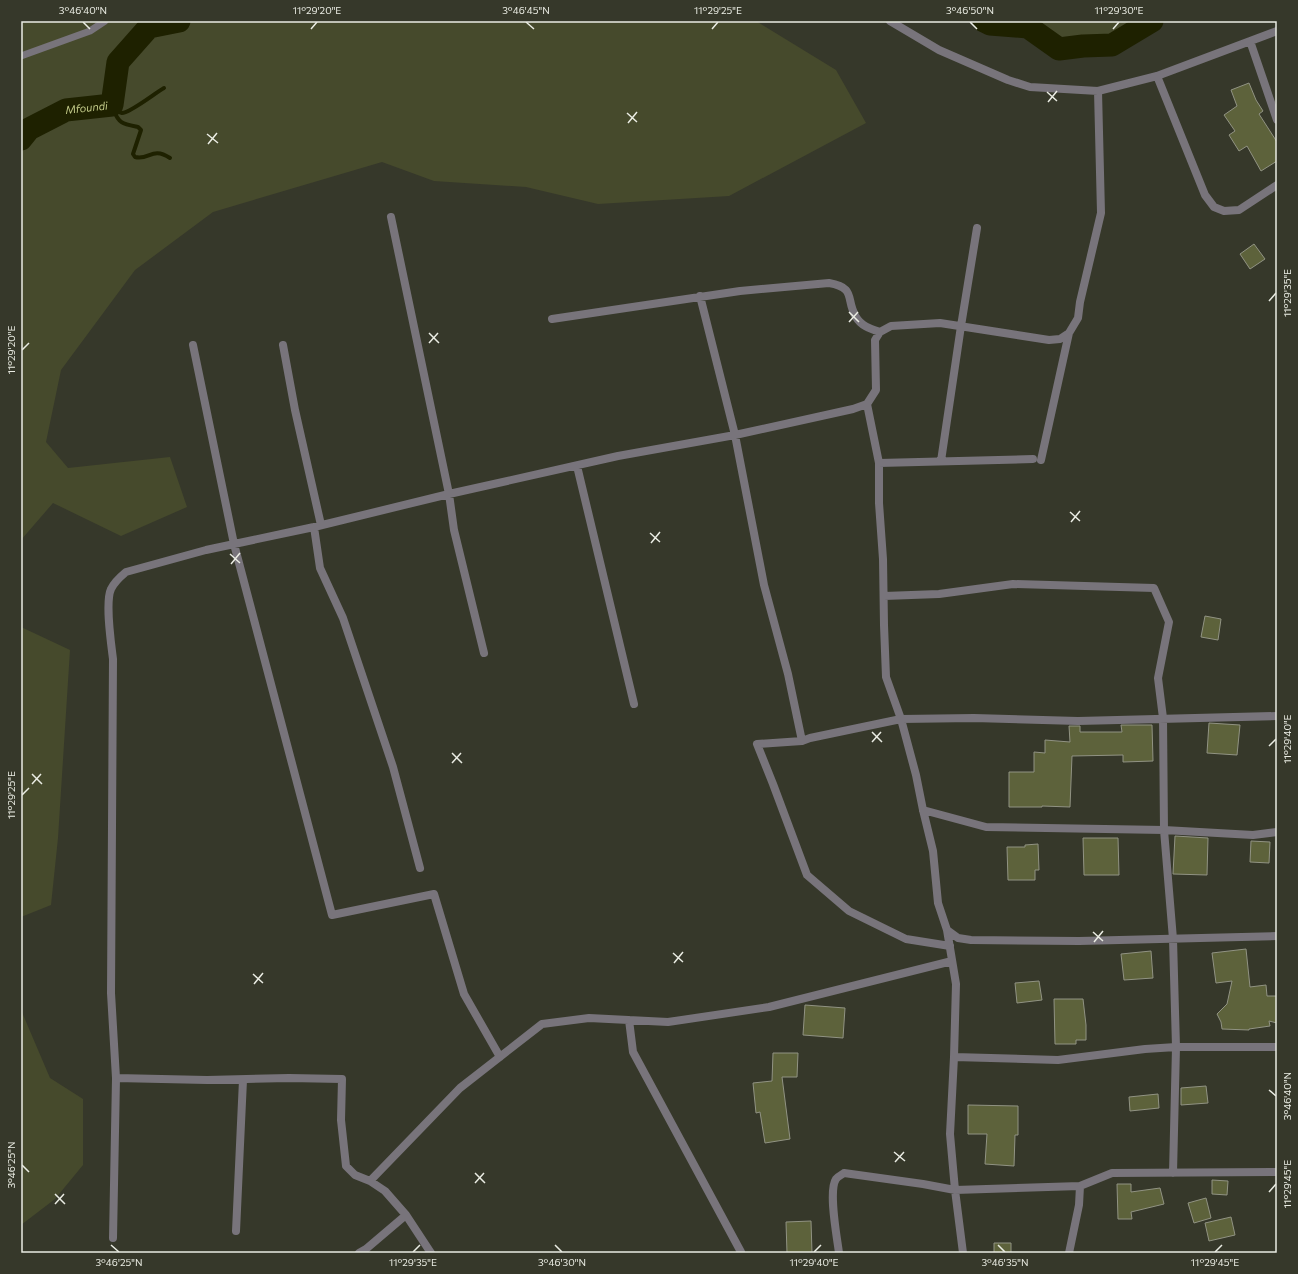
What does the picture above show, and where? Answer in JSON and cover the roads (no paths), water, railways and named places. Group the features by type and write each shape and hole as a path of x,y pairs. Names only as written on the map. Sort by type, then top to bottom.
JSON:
{"street":[{"path":"890,21 940,50 1008,80 1030,87 1098,91 1157,76 1277,31"},
{"path":"1250,42 1277,120"},
{"path":"1157,76 1205,195 1214,207 1224,211 1239,210 1277,185"},
{"path":"880,463 1037,459 1069,333 1078,318 1080,302 1101,213 1098,91"},
{"path":"391,216 450,494 454,530 484,653"},
{"path":"941,462 977,228"},
{"path":"552,319 700,296 829,283 840,285 848,292 856,317 865,326 880,332"},
{"path":"700,296 735,434 764,585 788,674 802,741"},
{"path":"113,1238 116,1078 111,993 112,659 109,603 110,590 117,579 126,572 206,550 318,526 618,456 735,434 853,409 866,404 876,390 875,340 880,332 891,326 940,323 1049,340 1060,339 1069,333"},
{"path":"194,345 234,544 332,915 434,894 464,994 500,1056"},
{"path":"283,345 294,410 318,526 320,568 343,618 390,760 420,868"},
{"path":"866,404 880,463 879,503 884,559 886,677 902,719 916,775 922,810 933,851 938,903 947,930 956,984 950,1134 963,1253"},
{"path":"577,466 634,704"},
{"path":"884,596 939,594 1013,584 1154,588 1169,622 1158,678 1163,718 1164,830 1174,938 1176,1047 1173,1173"},
{"path":"950,946 906,939 849,911 807,875 757,744 802,741 810,738 902,719 974,718 1078,721 1277,716"},
{"path":"922,810 986,827 1164,830 1247,834 1277,832"},
{"path":"947,930 958,938 971,940 1079,941 1277,936"},
{"path":"370,1181 460,1088 542,1024 589,1018 668,1022 769,1007 952,960"},
{"path":"628,1020 633,1052 741,1252"},
{"path":"954,1057 1058,1060 1145,1049 1176,1047 1277,1047"},
{"path":"116,1078 207,1080 289,1078 342,1079 341,1120 346,1166 355,1175 370,1181 384,1191 406,1215 431,1253"},
{"path":"236,1231 244,1080"},
{"path":"839,1253 832,1196 836,1178 844,1173 955,1190 1080,1186 1112,1173 1277,1172"},
{"path":"1069,1253 1079,1205 1080,1186"},
{"path":"359,1253 366,1249 406,1215"}],"lane":[{"path":"21,56 90,31 105,21"}],"waterway":[{"name":"Mfoundi","path":"21,139 29,129 66,110 112,105 118,62 149,27 179,21"},
{"name":"Mfoundi","path":"984,21 990,24 1028,27 1059,49 1112,45 1152,21"},
{"path":"164,88 126,112 122,113 113,109 117,118 122,122 138,127 141,130 133,154 135,157 140,158 159,153 170,158"}]}
